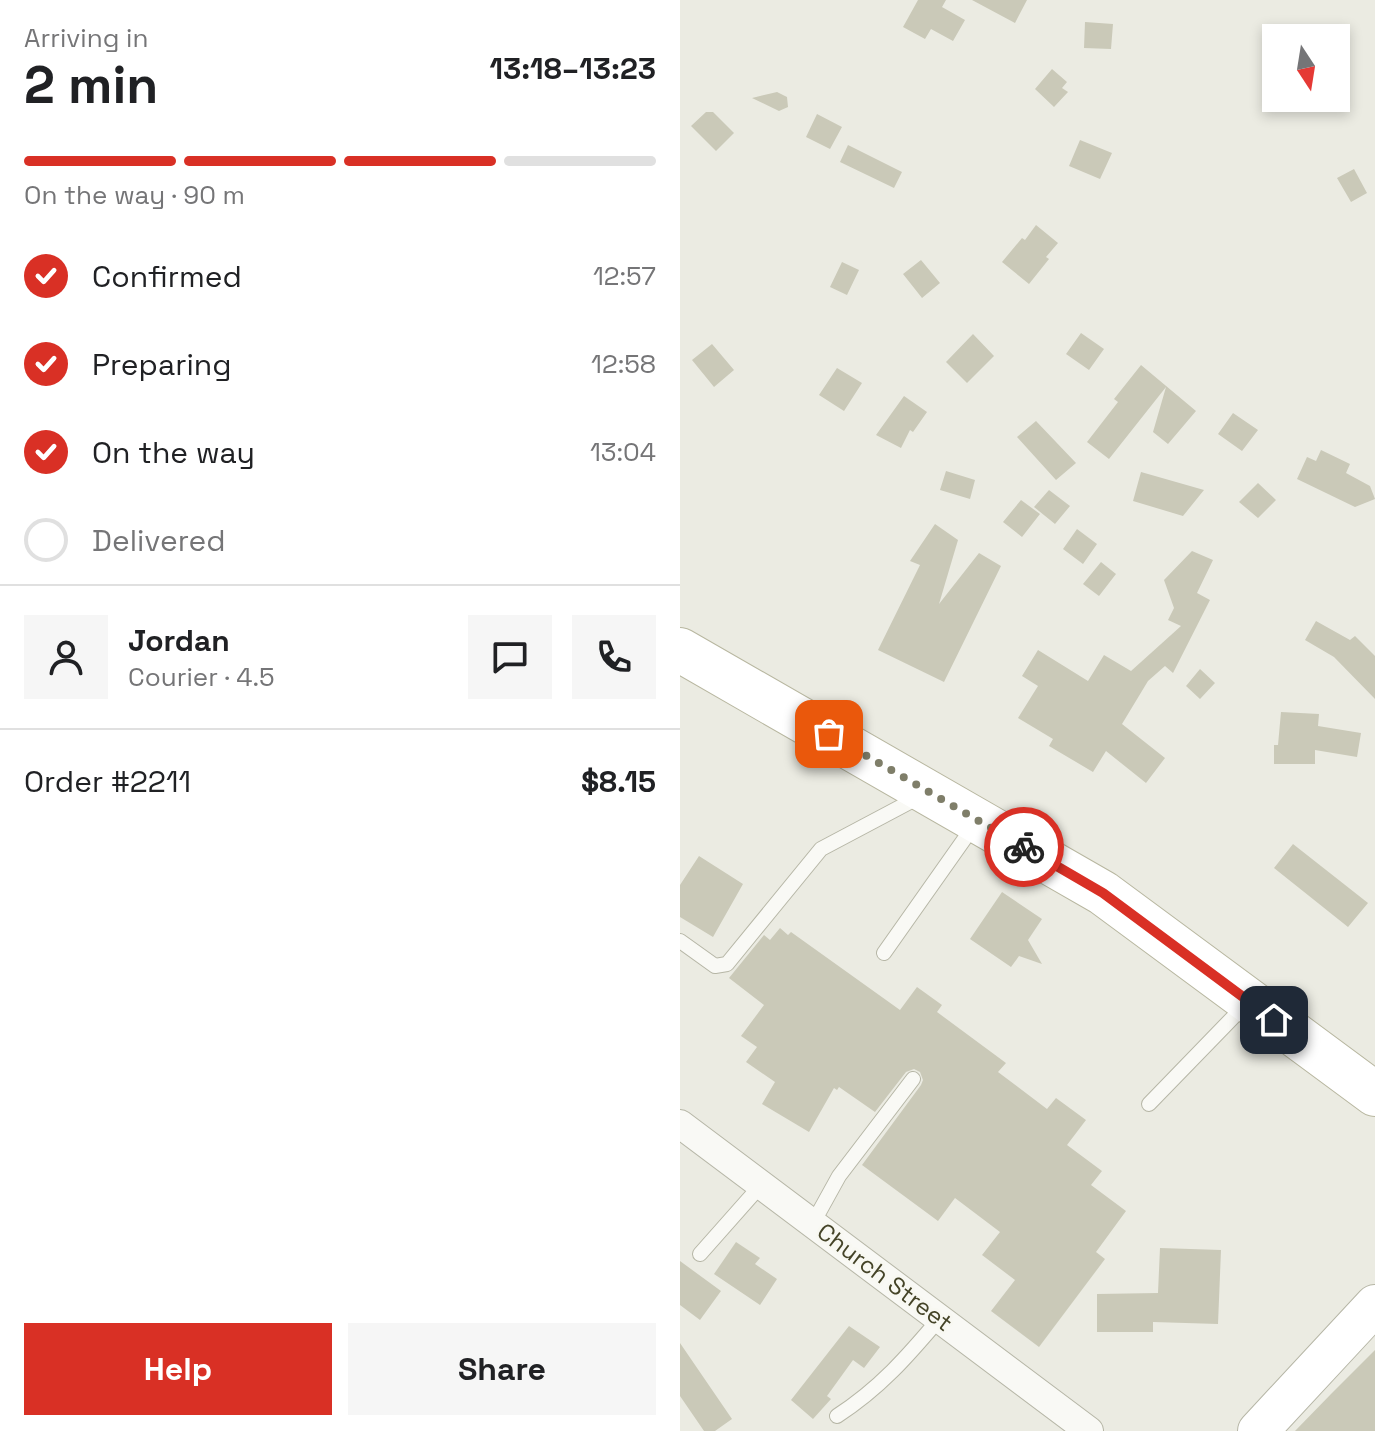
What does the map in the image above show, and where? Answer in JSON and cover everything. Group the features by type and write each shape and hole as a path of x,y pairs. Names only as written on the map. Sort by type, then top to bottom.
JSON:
{"main road":[{"path":"680,650 1103,893 1375,1094"}],"street":[{"name":"Church Street","path":"680,1124 1089,1431"},
{"path":"1258,1431 1375,1305"}],"lane":[{"path":"680,941 715,966 727,964 821,849 929,792"},
{"path":"884,953 977,820"},
{"path":"1149,1104 1249,1001"},
{"path":"813,1223 839,1176 913,1079"},
{"path":"700,1254 762,1184"},
{"path":"837,1416 864,1399 891,1375 940,1318"}],"building":[{"path":"918,0 946,0 942,7 965,20 953,41 931,29 925,39 903,27"},
{"path":"972,0 1027,0 1015,23"},
{"path":"1085,22 1113,24 1111,49 1084,48"},
{"path":"1052,69 1067,82 1062,88 1068,92 1054,107 1035,89"},
{"path":"777,92 787,97 788,107 779,111 752,98"},
{"path":"706,112 713,112 734,133 716,151 691,126"},
{"path":"817,114 842,127 830,149 806,137"},
{"path":"1080,140 1112,153 1100,179 1069,166"},
{"path":"848,145 902,172 894,188 840,162"},
{"path":"1354,169 1367,193 1351,202 1337,178"},
{"path":"1036,225 1058,243 1029,284 1002,262"},
{"path":"921,260 940,283 922,298 903,274"},
{"path":"842,262 859,270 847,295 830,287"},
{"path":"1081,333 1104,349 1089,370 1066,354"},
{"path":"973,334 994,356 967,383 946,362"},
{"path":"712,344 734,370 714,387 692,360"},
{"path":"1141,365 1196,411 1168,444 1153,432 1166,387 1109,459 1087,442 1118,402 1114,399"},
{"path":"837,368 862,383 844,411 819,395"},
{"path":"904,396 927,412 913,432 910,430 901,448 876,435"},
{"path":"1233,413 1258,430 1242,451 1218,434"},
{"path":"1036,421 1076,463 1056,480 1017,437"},
{"path":"1321,450 1350,464 1346,473 1370,486 1375,499 1355,507 1297,479 1307,457 1316,461"},
{"path":"946,471 975,480 970,499 940,490"},
{"path":"1141,472 1204,490 1183,516 1133,501"},
{"path":"1258,483 1276,500 1258,518 1239,502"},
{"path":"1049,490 1070,506 1055,524 1034,507"},
{"path":"1021,500 1040,514 1022,537 1003,522"},
{"path":"935,524 958,540 939,604 979,553 1001,566 944,682 878,650 920,565 910,561"},
{"path":"1077,529 1097,544 1083,564 1063,549"},
{"path":"1192,551 1213,560 1197,593 1210,600 1173,673 1165,666 1148,681 1122,724 1165,758 1146,783 1106,751 1093,772 1049,746 1053,739 1018,718 1038,686 1022,676 1038,650 1088,681 1104,655 1131,671 1181,626 1168,620 1174,608 1164,580"},
{"path":"1101,562 1116,574 1099,596 1083,584"},
{"path":"1316,621 1350,640 1355,636 1375,656 1375,699 1334,657 1305,640"},
{"path":"1200,669 1215,683 1200,699 1186,686"},
{"path":"1281,712 1319,714 1318,726 1361,733 1357,757 1315,750 1315,764 1274,764 1274,745 1278,745"},
{"path":"1293,844 1368,903 1348,927 1274,868"},
{"path":"699,856 743,884 713,937 680,917 680,885"},
{"path":"1002,892 1042,919 1028,940 1042,964 1019,956 1011,967 970,939"},
{"path":"780,928 788,935 791,932 900,1010 917,987 942,1005 937,1012 1006,1063 998,1072 1047,1109 1056,1098 1086,1120 1067,1145 1102,1171 1091,1185 1126,1211 1096,1252 1105,1259 1039,1347 991,1311 1015,1280 982,1255 1000,1232 955,1198 938,1221 862,1165 921,1085 920,1072 914,1069 906,1072 875,1112 839,1087 837,1090 834,1088 809,1132 762,1104 775,1082 746,1062 757,1047 741,1036 764,1005 729,978 764,935 770,940"},
{"path":"736,1242 760,1258 755,1264 777,1279 760,1305 714,1274"},
{"path":"1160,1248 1221,1250 1218,1324 1153,1322 1153,1332 1097,1332 1097,1294 1158,1293"},
{"path":"680,1261 721,1291 700,1320 680,1305"},
{"path":"849,1326 880,1347 864,1368 853,1360 827,1396 831,1399 813,1419 791,1400"},
{"path":"680,1343 732,1419 715,1431 704,1431 680,1396"},
{"path":"1375,1350 1375,1431 1295,1431 1331,1394"}],"way so far":[{"path":"829,734 1024,847"}],"route":[{"path":"1024,847 1103,893 1274,1020"}]}
